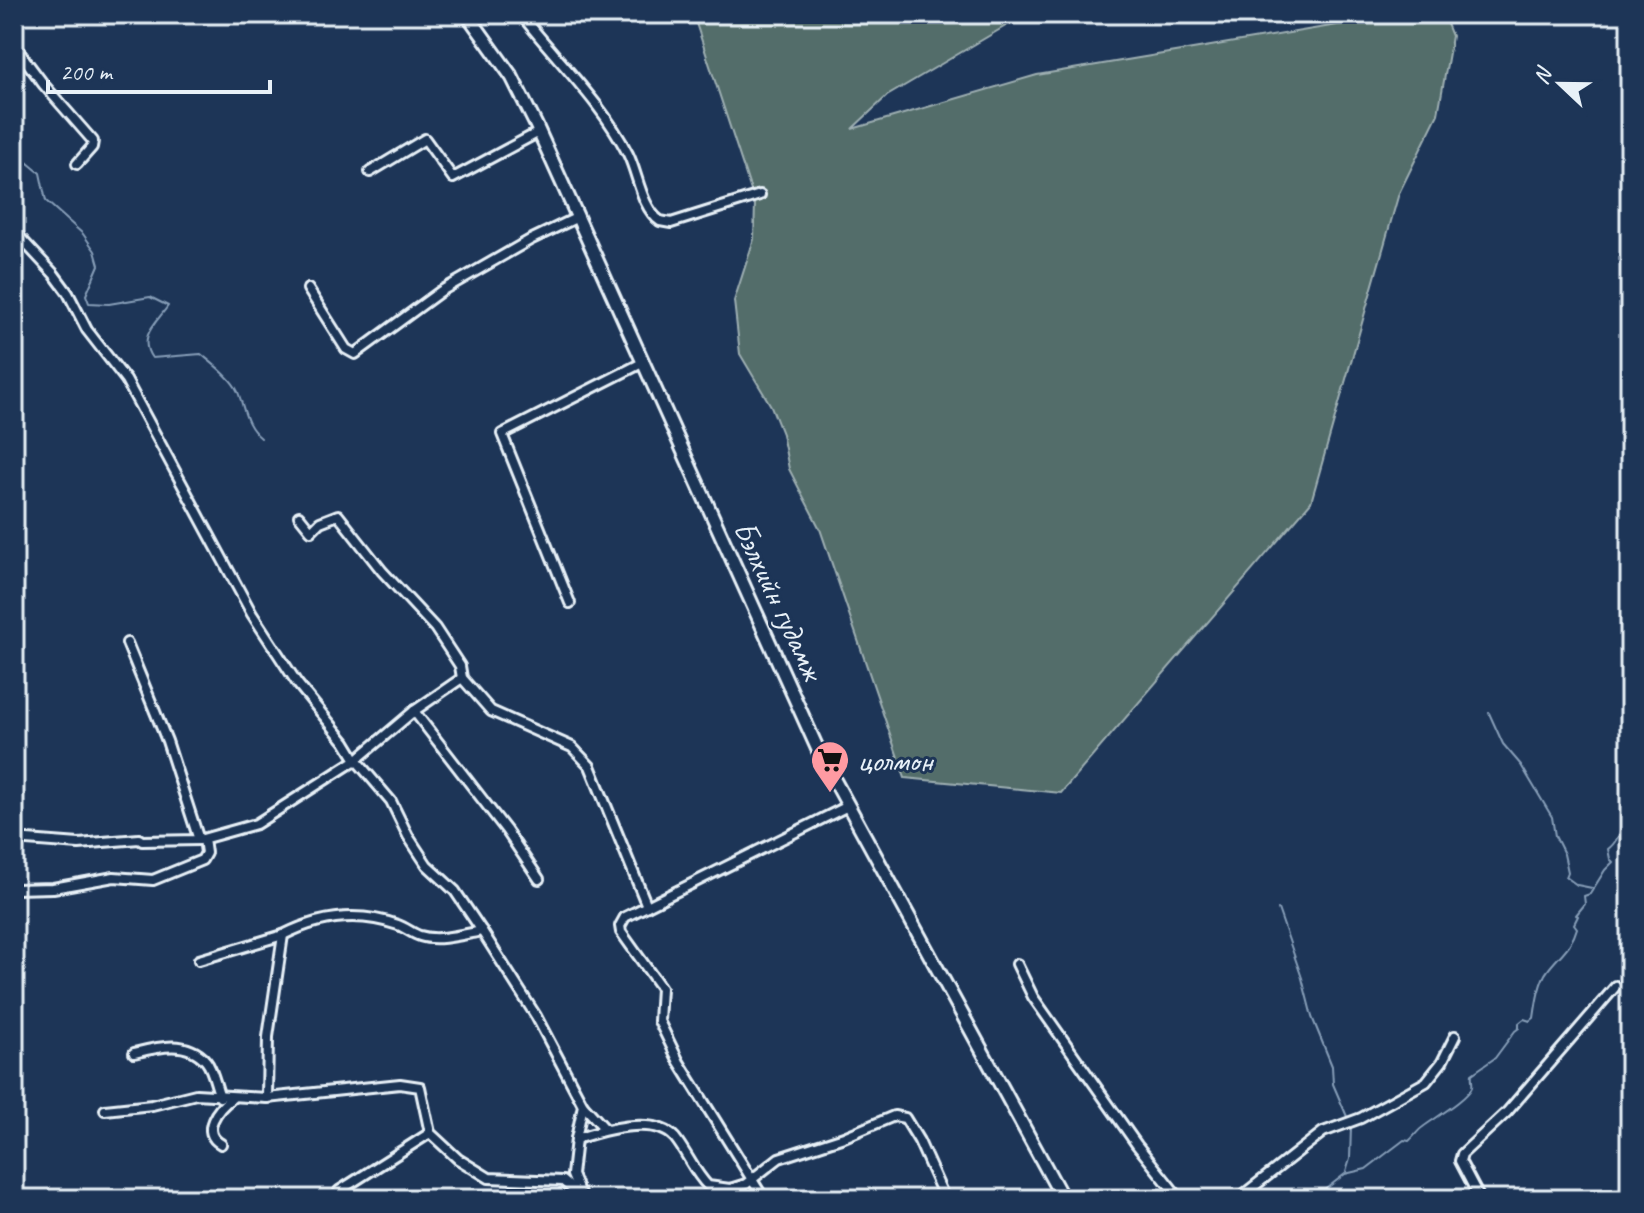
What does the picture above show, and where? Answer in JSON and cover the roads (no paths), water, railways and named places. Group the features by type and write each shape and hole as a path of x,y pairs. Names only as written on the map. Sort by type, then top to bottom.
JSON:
{"main road":[{"name":"Бэлхийн гудамж","path":"467,14 512,77 539,132 819,752 1063,1199"}],"street":[{"path":"521,14 595,103 628,154 655,218 671,223 760,195"},
{"path":"14,45 93,141 92,147 77,164"},
{"path":"370,172 425,139 453,178 539,132"},
{"path":"308,289 346,349 355,354 441,291 517,247 576,218"},
{"path":"14,231 54,274 68,293 87,330 126,380 252,614 297,683 391,801 427,865 455,891 536,1016 583,1105 605,1129"},
{"path":"570,603 502,434 644,362"},
{"path":"299,516 311,531 320,522 338,515 382,571 435,628 460,666 462,678 491,711 572,747 590,766 647,906"},
{"path":"14,889 53,888 114,877 153,880 202,860 206,853 167,741 127,643"},
{"path":"14,839 79,844 139,839 202,840 256,824 356,760 414,711 462,678"},
{"path":"414,711 506,830 539,879"},
{"path":"764,1199 679,1062 659,1021 663,1002 661,988 621,932 620,926 625,917 848,806"},
{"path":"199,960 309,924 344,916 365,916 394,924 421,937 482,931"},
{"path":"267,1098 268,1037 283,935"},
{"path":"1017,964 1033,997 1137,1145 1180,1199"},
{"path":"1480,1199 1460,1161 1462,1154 1507,1112 1616,986"},
{"path":"1238,1199 1323,1132 1361,1118 1426,1082 1442,1062 1455,1036"},
{"path":"134,1053 165,1045 186,1048 207,1062 220,1097"},
{"path":"105,1110 152,1105 196,1094 267,1098 400,1084 420,1087 430,1133 458,1159 489,1178 563,1181 582,1198"},
{"path":"221,1144 213,1140 210,1133 213,1118 219,1107 233,1097"},
{"path":"582,1198 572,1175 583,1105"},
{"path":"576,1139 605,1129 631,1125 669,1133 704,1183 713,1188 730,1189 754,1180 779,1158 844,1137 894,1116 905,1118 945,1199"},
{"path":"339,1191 430,1133"},
{"path":"1624,1199 1630,1195"}],"waterway":[{"path":"14,155 40,173 46,201 83,234 95,251 99,265 86,295 89,303 109,304 150,297 168,306 147,337 152,358 201,354 235,387 249,422 261,438"},
{"path":"1489,713 1503,744 1521,765 1552,817 1555,836 1564,854 1568,872 1566,877 1577,885 1592,888"},
{"path":"1313,1199 1345,1174 1366,1169 1404,1140 1409,1141 1421,1128 1457,1103 1472,1087 1472,1074 1495,1058 1519,1028 1519,1023 1534,1018 1542,980 1572,940 1577,928 1574,924 1576,915 1585,904 1584,896 1590,894 1613,862 1608,849 1630,816 1630,791"},
{"path":"1278,909 1312,1017 1332,1066 1333,1084 1348,1119"},
{"path":"1346,1172 1350,1159 1351,1127"}],"place":[{"name":"цолмон","path":"830,794"}]}
